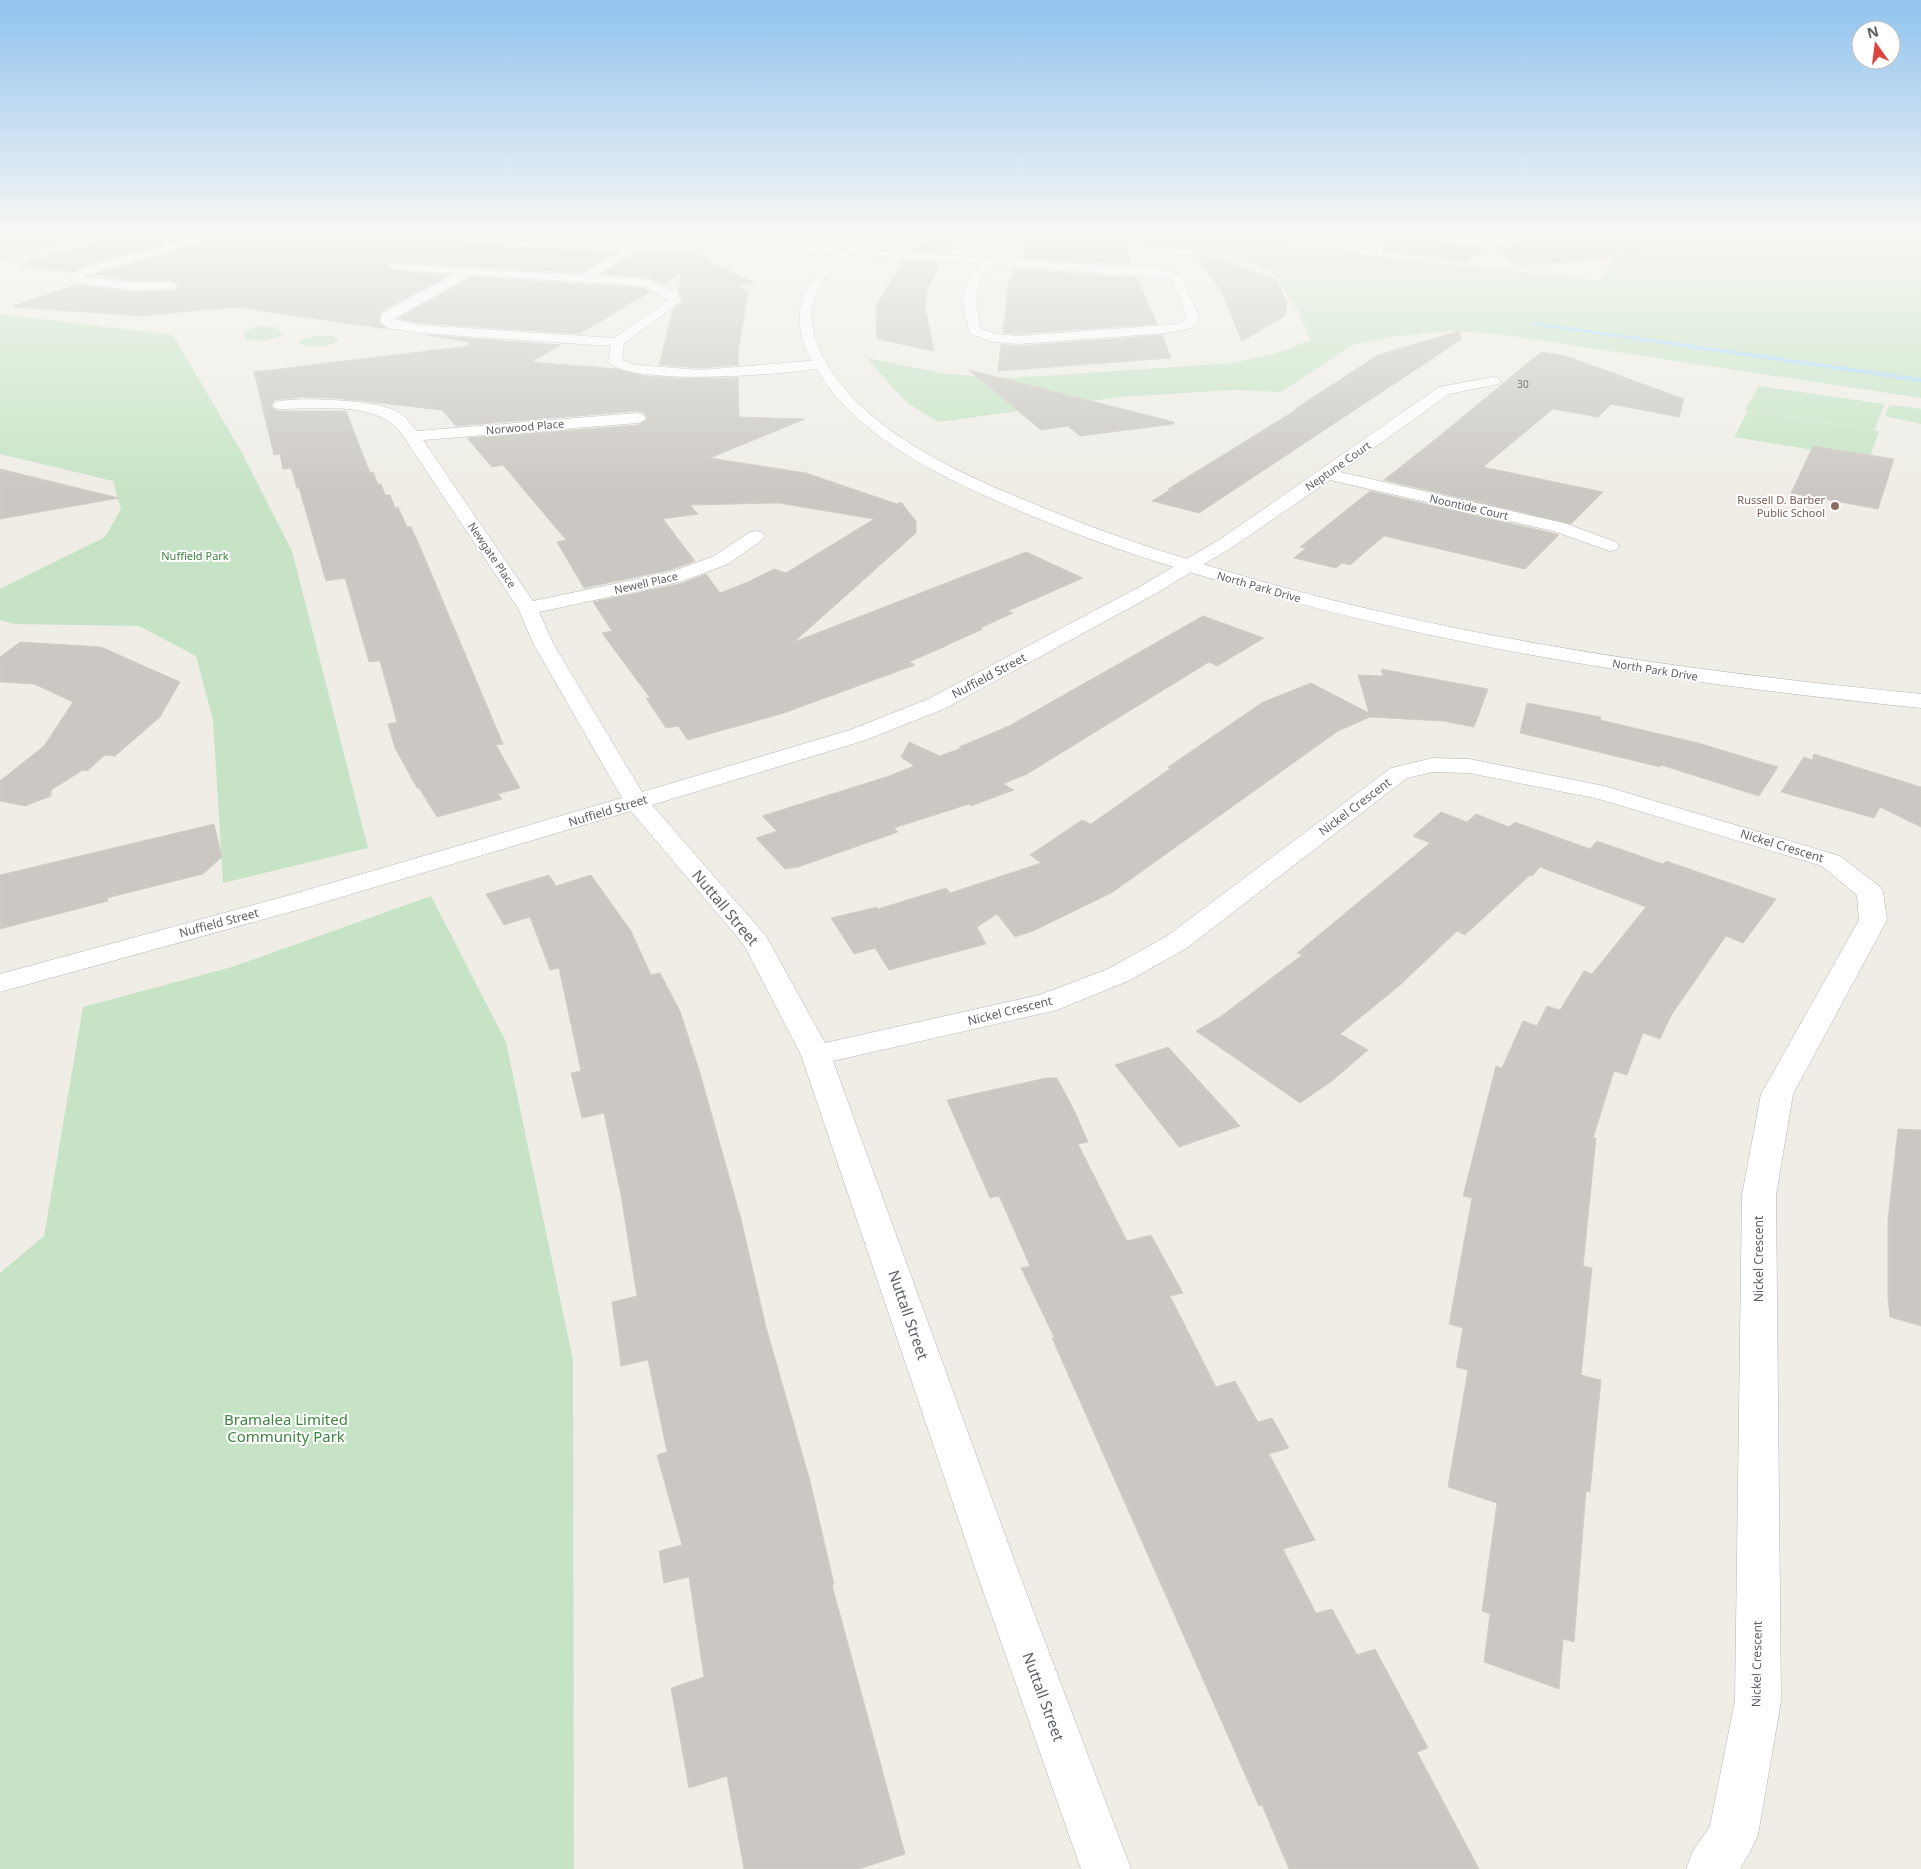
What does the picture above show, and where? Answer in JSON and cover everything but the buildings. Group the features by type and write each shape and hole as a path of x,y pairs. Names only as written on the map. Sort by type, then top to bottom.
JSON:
{"street":[{"path":"387,317 386,321 393,325 420,329 617,342 651,317"},
{"name":"North Park Drive","path":"805,317 805,329 819,364 831,383 861,412 897,440 933,462 1004,498 1062,522 1188,566 1304,600 1486,642 1686,675 1806,690 1921,701"},
{"path":"973,317 975,331 994,338 1018,340 1167,329 1187,325 1194,317"},
{"path":"617,342 618,348 614,361 622,366 635,369 701,374 819,364"},
{"name":"Neptune Court","path":"1188,566 1228,542 1327,474 1444,390 1493,380"},
{"name":"Newgate Place","path":"280,406 328,405 388,413 399,420 413,436 528,608 543,643 636,802"},
{"name":"Norwood Place","path":"413,436 638,418"},
{"name":"Noontide Court","path":"1327,474 1558,527 1610,546"},
{"name":"Newell Place","path":"528,608 676,577 721,560 756,536"},
{"name":"Nuffield Street","path":"0,983 299,901 636,802 858,734 936,704 1140,594 1188,566"},
{"name":"Nickel Crescent","path":"816,1055 1047,1003 1118,975 1177,942 1399,773 1433,765 1469,766 1604,793 1831,861 1870,892 1873,920 1777,1094 1759,1195 1758,1701 1733,1835 1711,1869"},
{"name":"Nuttall Street","path":"636,802 756,942 816,1055 995,1565 1106,1869"}],"green space":[{"name":"Nuffield Park","path":"0,317 27,317 173,335 242,453 292,551 368,848 223,883 213,720 196,656 139,626 15,624 0,620 0,589 105,537 121,509 113,481 0,454"},
{"path":"1301,317 1921,317 1921,398 1505,335 1455,331 1395,336 1353,345 1281,392 1234,390 1119,397 938,422 909,404 867,358 946,374 1013,378 1233,363 1277,353 1310,340"},
{"path":"259,326 277,327 282,334 281,336 262,341 246,340 243,333"},
{"path":"315,336 333,336 339,340 319,346 308,346 299,343 300,340"},
{"path":"1759,386 1884,404 1875,430 1745,410"},
{"path":"1889,406 1921,409 1921,424 1885,416"},
{"path":"1748,411 1879,431 1869,459 1734,437"},
{"name":"Bramalea Limited Community Park","path":"431,896 506,1042 573,1360 574,1869 0,1869 0,1273 44,1236 83,1007 232,967"}],"waterway":[{"path":"1534,324 1921,380"}],"place":[{"name":"Russell D. Barber Public School","path":"1835,506"}]}
